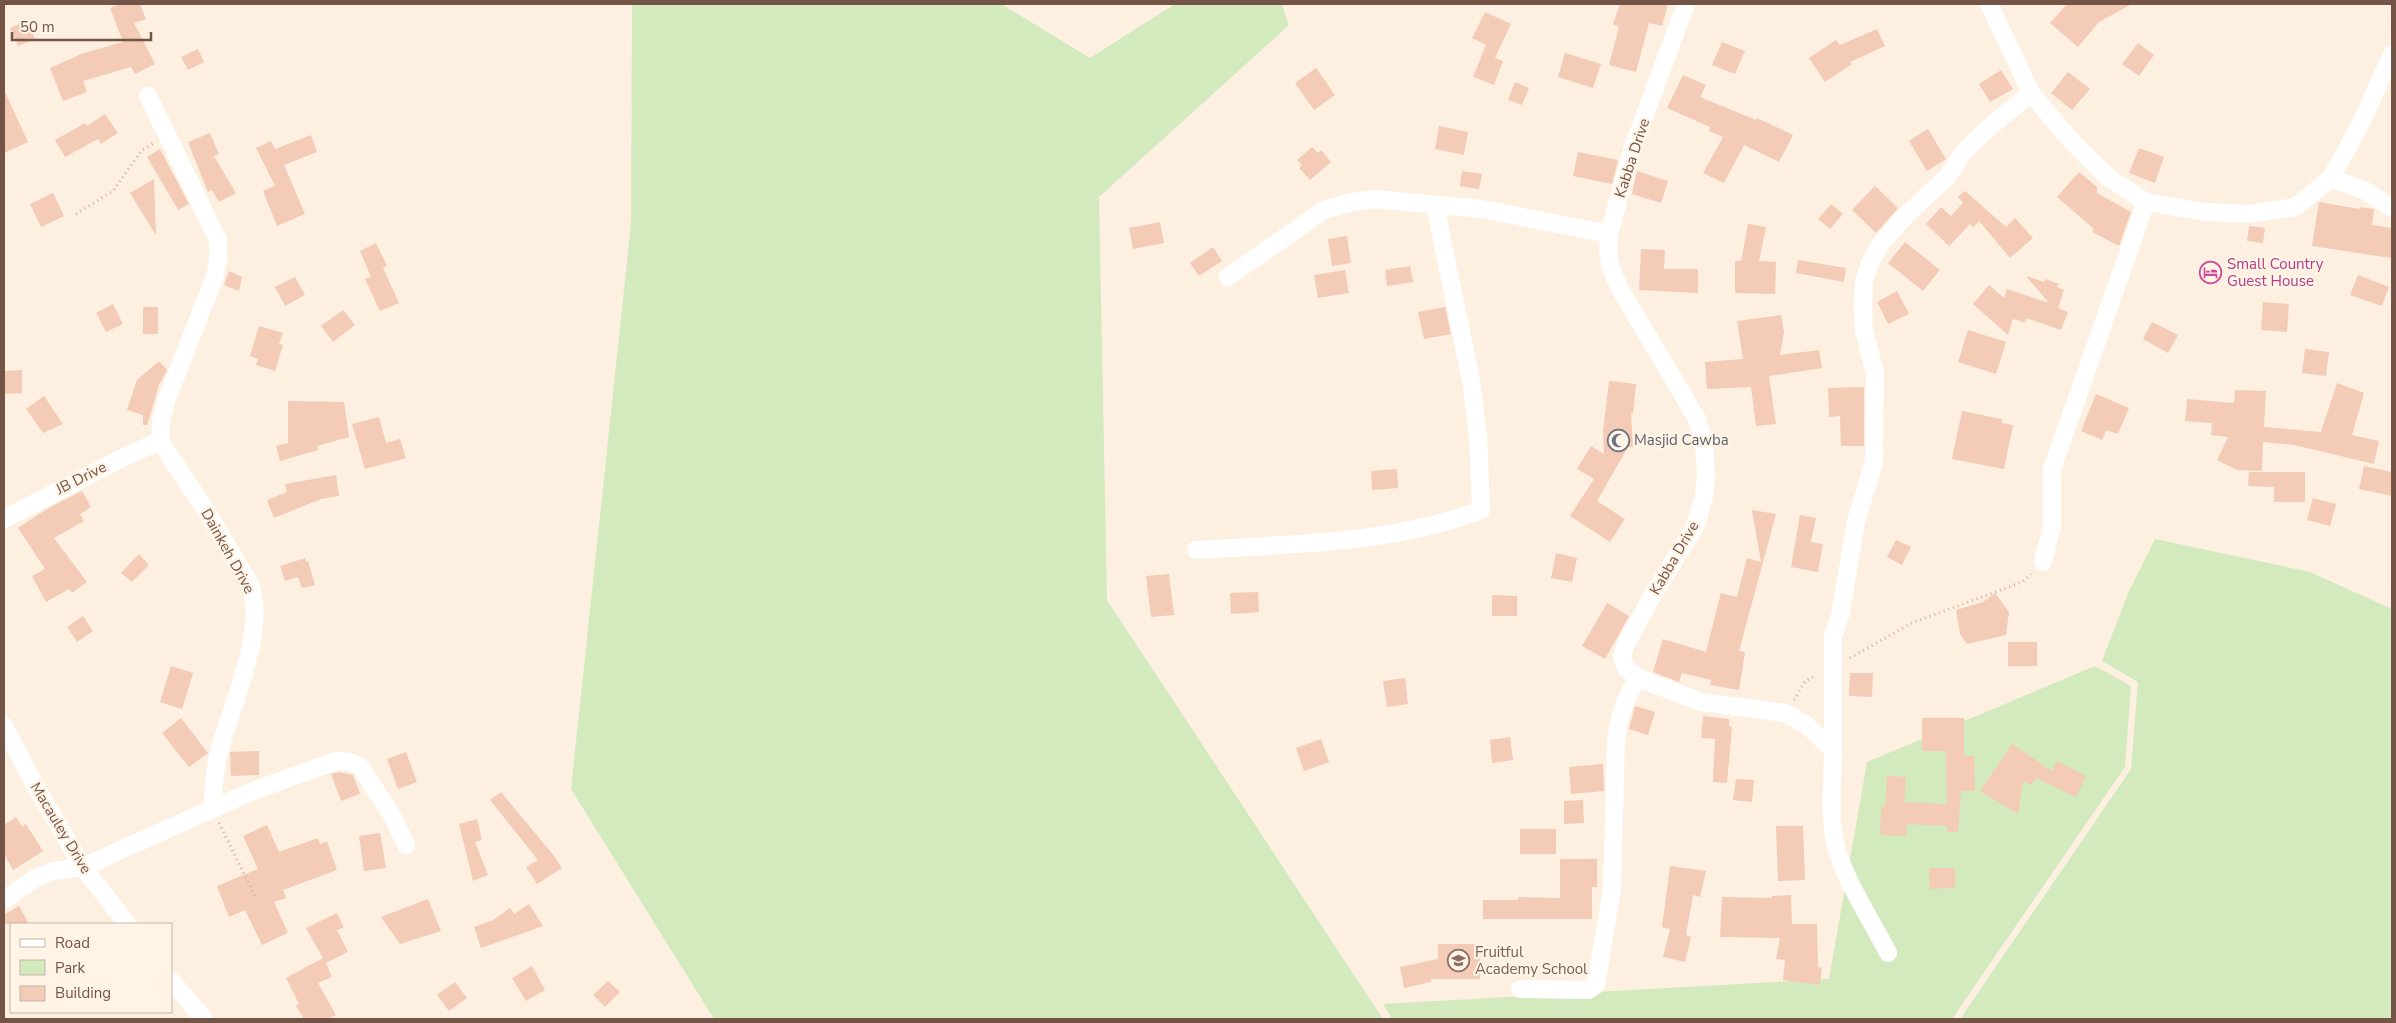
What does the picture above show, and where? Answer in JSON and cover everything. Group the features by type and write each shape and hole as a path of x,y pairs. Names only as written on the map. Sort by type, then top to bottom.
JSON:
{"street":[{"name":"Kabba Drive","path":"1638,678 1626,668 1622,657 1625,646 1652,596 1695,527 1704,498 1706,474 1704,442 1697,419 1621,291 1610,269 1607,249 1609,234 1633,147 1686,4"},
{"path":"1989,4 2031,93 2080,150 2109,178 2146,202 2205,212 2250,214 2295,207 2331,178 2362,121 2392,54"},
{"path":"1888,953 1854,890 1836,848 1833,824 1833,636 1840,616 1854,530 1874,462 1875,373 1868,348 1863,304 1864,282 1870,263 1882,242 1906,215 1947,178 1963,153 1984,132 2031,93"},
{"path":"148,96 218,240 218,260 208,298 166,401 161,421 160,441"},
{"path":"2331,178 2366,191 2392,208"},
{"path":"1228,277 1324,210 1352,202 1375,199 1481,209 1609,234"},
{"path":"2043,562 2052,526 2052,468 2146,202"},
{"path":"1196,550 1343,540 1407,531 1481,510 1478,435 1471,381 1435,205"},
{"name":"JB Drive","path":"4,518 126,456 160,441"},
{"name":"Dainkeh Drive","path":"160,441 205,509 254,594 256,615 248,654 218,757 212,809"},
{"path":"1520,989 1588,990 1596,985 1612,889 1618,726 1625,700 1638,678 1701,702 1785,713 1805,724 1834,750"},
{"name":"Macauley Drive","path":"4,726 32,780 83,867 126,923"},
{"path":"4,900 34,879 52,871 83,867 253,791 336,761 356,763 361,768 393,817 406,845"},
{"path":"172,981 204,1019"}],"path":[{"path":"76,214 113,191 130,170 142,150 167,135"},
{"path":"1785,713 1805,681 1912,624 2022,582 2043,562"},
{"path":"212,809 256,898"}],"green space":[{"path":"632,4 1001,4 1090,58 1175,4 1282,4 1289,25 1099,197 1107,600 1383,1019 714,1019 571,789 631,224"},
{"path":"2155,539 2310,572 2392,609 2392,1019 1960,1019 2131,769 2138,682 2102,661 2128,593"},
{"path":"2095,666 2131,686 2125,767 1952,1019 1392,1019 1383,1004 1829,979 1867,762"}],"building":[{"path":"120,4 140,4 146,19 134,23 155,64 135,74 131,67 83,81 87,92 63,101 50,68 81,54 123,42 110,8"},
{"path":"1620,4 1668,4 1662,26 1649,23 1636,72 1609,65 1619,27 1613,24"},
{"path":"2067,4 2132,4 2099,22 2078,47 2050,23"},
{"path":"1485,12 1511,24 1495,58 1503,61 1494,85 1473,77 1486,45 1472,38"},
{"path":"27,21 35,39 18,46 10,28"},
{"path":"1877,29 1885,46 1850,62 1852,64 1825,82 1809,58 1836,40 1840,45"},
{"path":"1722,42 1745,51 1735,74 1712,65"},
{"path":"2138,43 2154,55 2139,76 2122,64"},
{"path":"198,49 204,62 188,70 181,57"},
{"path":"1565,53 1601,64 1593,88 1558,77"},
{"path":"1316,68 1335,95 1314,110 1295,83"},
{"path":"2001,70 2013,89 1990,102 1979,84"},
{"path":"2068,72 2090,89 2072,110 2051,93"},
{"path":"1683,75 1706,85 1700,97 1756,120 1757,118 1793,135 1779,162 1744,145 1724,183 1703,173 1723,137 1709,131 1710,127 1667,108"},
{"path":"1515,82 1529,88 1522,105 1508,100"},
{"path":"4,90 28,142 4,153"},
{"path":"105,114 118,133 101,144 98,139 65,157 55,140 85,123 87,126"},
{"path":"1439,126 1468,132 1464,155 1435,149"},
{"path":"1928,129 1946,159 1927,171 1909,141"},
{"path":"210,133 219,154 214,156 236,193 219,202 212,190 208,192 188,142"},
{"path":"311,135 317,152 284,165 305,214 277,226 263,191 275,186 256,148 271,141 275,149"},
{"path":"1312,147 1318,153 1321,150 1331,162 1310,180 1299,168 1302,165 1297,160"},
{"path":"2139,148 2164,157 2155,183 2129,173"},
{"path":"160,149 189,204 178,210 147,157"},
{"path":"1578,152 1618,160 1612,184 1573,176"},
{"path":"1462,171 1482,174 1479,189 1460,186"},
{"path":"1637,171 1668,181 1661,203 1632,194"},
{"path":"2079,172 2097,187 2097,193 2131,212 2119,246 2092,232 2094,229 2057,197"},
{"path":"154,179 156,235 130,193"},
{"path":"1875,186 1898,208 1876,233 1852,210"},
{"path":"1965,191 2006,227 2015,218 2033,238 2010,258 1979,221 1973,227 1970,224 1949,246 1926,224 1941,207 1951,216 1963,203 1958,197"},
{"path":"53,193 64,216 41,227 30,204"},
{"path":"2319,202 2359,209 2360,207 2374,209 2372,225 2392,228 2391,258 2312,246"},
{"path":"1831,204 1843,214 1830,229 1818,219"},
{"path":"1160,222 1164,243 1133,249 1129,228"},
{"path":"1748,224 1766,227 1759,261 1776,262 1775,294 1735,293 1735,261 1741,261"},
{"path":"2249,226 2265,228 2263,243 2247,241"},
{"path":"1347,236 1351,263 1332,266 1328,239"},
{"path":"1905,242 1940,270 1923,291 1888,263"},
{"path":"376,243 387,266 383,268 399,303 380,311 365,279 371,277 360,251"},
{"path":"1213,247 1222,261 1199,276 1190,263"},
{"path":"1641,249 1665,250 1664,269 1698,269 1698,293 1639,290"},
{"path":"1798,260 1846,268 1844,282 1796,273"},
{"path":"1410,266 1413,282 1387,286 1385,270"},
{"path":"1345,270 1349,293 1318,298 1314,275"},
{"path":"229,271 242,277 239,291 224,285"},
{"path":"2358,275 2389,287 2382,306 2350,295"},
{"path":"2026,276 2044,282 2045,279 2059,284 2057,287 2064,290 2058,308 2068,312 2061,330 2026,318 2025,323 2013,319 2008,335 1973,304 1989,285 2004,298 2007,289 2049,303"},
{"path":"295,277 305,295 285,306 275,287"},
{"path":"1897,291 1909,314 1888,324 1877,302"},
{"path":"2263,302 2289,304 2287,332 2261,330"},
{"path":"113,304 123,324 106,332 96,313"},
{"path":"143,307 158,307 158,334 143,334"},
{"path":"1445,307 1451,334 1424,339 1418,312"},
{"path":"343,310 355,325 333,342 321,326"},
{"path":"1781,315 1784,332 1780,355 1819,350 1822,368 1769,376 1776,424 1756,426 1751,387 1707,389 1705,362 1743,359 1737,321"},
{"path":"2152,322 2178,335 2168,353 2143,339"},
{"path":"259,326 283,333 279,344 283,345 275,371 256,365 258,359 250,356"},
{"path":"1968,330 2006,342 1996,374 1958,362"},
{"path":"2305,349 2329,352 2326,376 2302,373"},
{"path":"159,361 167,370 159,385 147,425 143,425 143,415 127,410 137,380"},
{"path":"22,370 22,393 4,394 4,371"},
{"path":"1609,381 1636,384 1633,413 1631,413 1633,447 1628,447 1597,501 1625,519 1610,542 1570,516 1594,479 1577,469 1591,446 1604,454 1603,432"},
{"path":"2337,383 2364,393 2352,435 2379,441 2374,464 2294,445 2263,442 2262,471 2237,470 2217,460 2228,437 2211,435 2212,423 2185,421 2187,399 2234,403 2235,390 2266,391 2264,427 2321,432"},
{"path":"1864,387 1864,446 1841,446 1840,416 1829,417 1828,388"},
{"path":"2096,394 2129,408 2118,434 2106,430 2102,440 2081,431"},
{"path":"44,396 63,424 43,433 26,409"},
{"path":"288,401 344,402 349,437 317,446 318,450 280,461 276,446 288,443"},
{"path":"1962,411 2002,419 2002,423 2013,425 2004,469 1952,459"},
{"path":"379,417 386,443 400,439 406,458 365,469 352,424"},
{"path":"2364,466 2392,472 2392,496 2359,489"},
{"path":"1397,469 1398,488 1372,490 1371,471"},
{"path":"2249,472 2305,472 2305,502 2274,502 2274,487 2248,486"},
{"path":"336,475 339,496 321,499 274,518 267,500 287,492 285,484"},
{"path":"82,491 91,507 80,514 84,521 54,538 87,582 72,593 69,589 46,602 32,576 45,569 18,528 47,509"},
{"path":"2313,498 2336,504 2330,526 2307,520"},
{"path":"1752,510 1776,514 1739,651 1745,652 1739,690 1710,685 1711,680 1682,673 1679,682 1653,672 1663,639 1706,652 1721,593 1737,597 1747,558 1761,562"},
{"path":"1800,515 1816,518 1811,542 1823,544 1818,572 1791,567"},
{"path":"1896,540 1911,547 1902,565 1887,557"},
{"path":"1556,553 1577,558 1572,582 1551,578"},
{"path":"139,554 149,565 132,582 121,573"},
{"path":"305,558 306,562 308,561 315,585 302,588 298,577 285,581 280,566"},
{"path":"1169,574 1174,615 1151,617 1146,576"},
{"path":"1258,592 1259,612 1231,614 1230,593"},
{"path":"1995,593 2009,612 2006,635 1967,644 1960,634 1956,610 1983,602"},
{"path":"1492,595 1517,596 1517,616 1492,616"},
{"path":"1607,603 1629,616 1605,659 1582,646"},
{"path":"83,616 93,631 77,642 67,627"},
{"path":"2008,642 2037,642 2037,666 2008,666"},
{"path":"171,666 193,673 182,709 160,702"},
{"path":"1850,673 1873,673 1872,697 1849,696"},
{"path":"1405,678 1408,704 1387,707 1383,681"},
{"path":"1635,706 1655,712 1648,735 1629,729"},
{"path":"1703,716 1729,719 1729,726 1732,727 1727,783 1713,782 1715,739 1701,738"},
{"path":"181,718 208,753 189,767 162,733"},
{"path":"1922,718 1964,718 1964,756 1974,756 1975,791 1961,791 1958,832 1947,832 1947,826 1907,824 1906,836 1880,835 1881,807 1885,807 1887,776 1906,777 1904,802 1947,804 1946,751 1922,751"},
{"path":"1510,737 1513,760 1492,763 1490,740"},
{"path":"1321,739 1329,762 1304,771 1296,748"},
{"path":"2012,744 2052,771 2057,761 2086,776 2076,797 2036,778 2031,785 2023,781 2018,814 1980,791"},
{"path":"259,751 259,775 231,776 230,752"},
{"path":"406,752 417,782 398,789 387,759"},
{"path":"1603,764 1604,791 1571,794 1569,767"},
{"path":"339,772 353,775 360,794 341,801 331,774"},
{"path":"1736,779 1754,780 1752,802 1733,800"},
{"path":"501,792 562,868 537,884 526,867 538,860 490,800"},
{"path":"1583,800 1584,823 1564,824 1564,801"},
{"path":"16,817 22,827 26,824 43,851 13,870 4,854 4,825"},
{"path":"477,819 482,840 475,842 488,875 473,881 459,824"},
{"path":"267,825 279,852 318,838 320,844 327,841 337,870 283,890 286,898 274,902 288,933 262,945 245,910 229,917 217,886 258,869 243,836"},
{"path":"1776,826 1803,826 1805,880 1778,881"},
{"path":"1520,829 1556,829 1556,854 1520,854"},
{"path":"380,833 386,868 364,871 359,836"},
{"path":"1560,859 1597,859 1597,887 1592,887 1592,919 1483,919 1483,900 1518,900 1518,897 1560,898"},
{"path":"1670,866 1706,871 1700,897 1693,895 1686,935 1691,937 1685,962 1663,957 1670,929 1662,927"},
{"path":"1929,868 1955,868 1955,888 1930,889"},
{"path":"1791,895 1792,924 1817,924 1818,967 1822,968 1820,985 1783,980 1785,960 1776,959 1780,938 1720,937 1722,897 1772,898 1772,896"},
{"path":"428,899 441,931 400,944 381,917"},
{"path":"529,904 543,926 481,948 474,927 493,920 510,908 514,914"},
{"path":"19,906 28,923 4,924 4,915"},
{"path":"337,913 344,927 337,930 348,952 326,963 332,977 318,983 336,1015 328,1019 304,1019 296,1006 299,1004 286,978 323,958 306,928"},
{"name":"Fruitful Academy School","path":"1438,944 1480,944 1480,979 1431,979 1431,982 1404,988 1400,967 1438,959"},
{"path":"532,966 545,990 526,1001 512,978"},
{"path":"608,981 620,992 605,1007 593,995"},
{"path":"455,982 467,998 449,1011 437,995"}],"place":[{"name":"Small Country Guest House","path":"2211,273"},
{"name":"Masjid Cawba","path":"1618,440"},
{"name":"Fruitful Academy School","path":"1459,961"}]}
